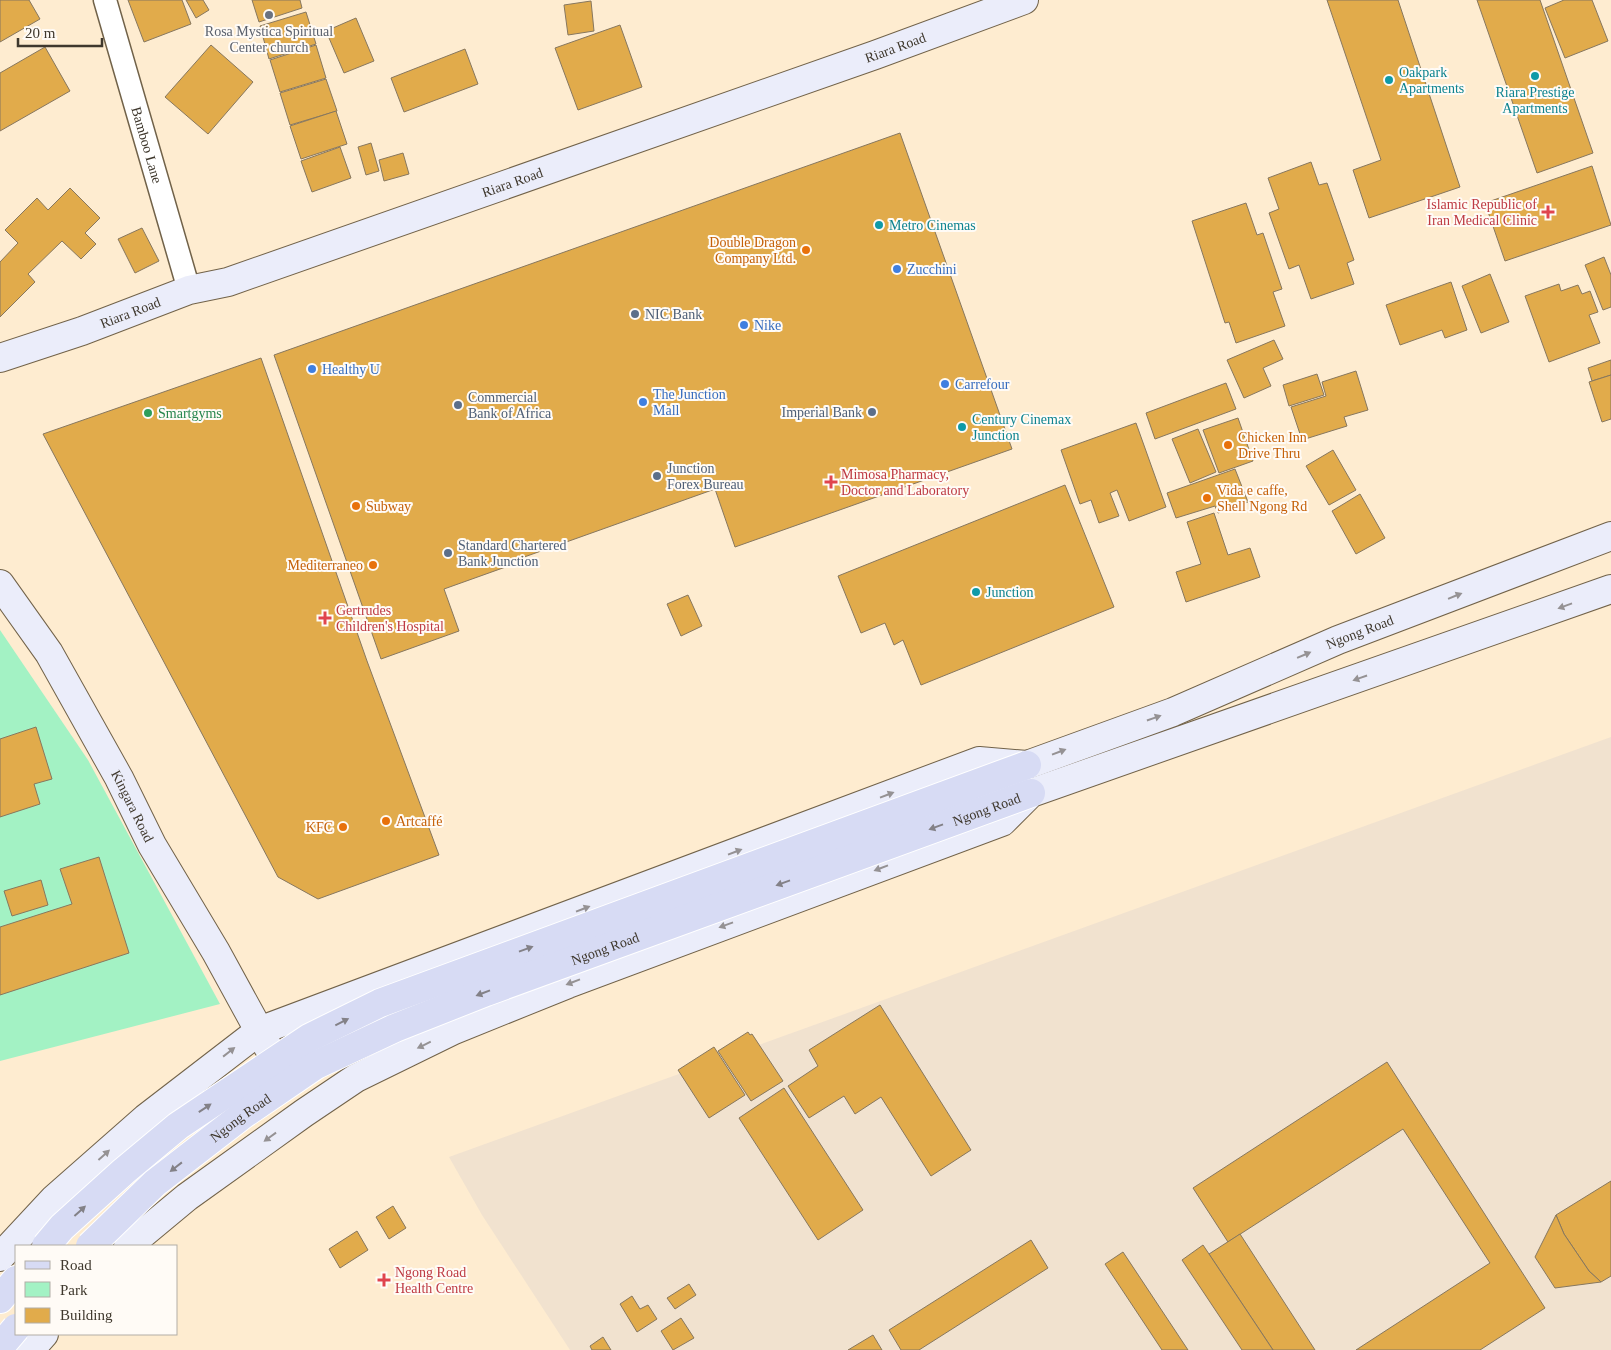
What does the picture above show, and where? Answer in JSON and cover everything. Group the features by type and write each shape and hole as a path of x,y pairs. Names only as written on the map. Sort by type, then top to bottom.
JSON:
{"main road":[{"name":"Riara Road","path":"0,367 11,354 82,331 189,290 228,282 875,55 984,6 1024,0"},
{"name":"Ngong Road","path":"47,1245 62,1227 178,1126 309,1038 380,1003 1173,712 1338,640 1611,536"},
{"name":"Kingara Road","path":"0,584 49,653 119,778 152,845 216,952 304,1113"},
{"path":"1031,793 1611,590"},
{"name":"Ngong Road","path":"0,1257 54,1199 146,1118 259,1031 979,761 1027,765"},
{"name":"Ngong Road","path":"129,1245 187,1197 356,1078 454,1030 568,984 1002,822 1031,793"},
{"name":"Ngong Road","path":"91,1245 155,1183 244,1114 316,1065 395,1028 486,992 1031,793"},
{"path":"0,1299 15,1281"},
{"path":"12,1342 40,1335"}],"street":[{"name":"Bamboo Lane","path":"105,0 189,290"}],"shaded area":[{"path":"1611,737 1611,1350 570,1350 482,1215 449,1157"}],"green space":[{"path":"0,630 88,760 220,1004 0,1061"}],"building":[{"path":"0,0 29,0 40,19 0,42"},
{"path":"128,0 182,0 191,24 144,42"},
{"path":"186,0 203,0 209,10 196,18"},
{"name":"Rosa Mystica Spiritual Center church","path":"252,0 300,0 302,8 259,22"},
{"name":"Oakpark Apartments","path":"1327,0 1398,0 1460,187 1369,218 1353,170 1381,160"},
{"name":"Riara Prestige Apartments","path":"1477,0 1540,0 1593,153 1537,173"},
{"path":"1564,0 1592,0 1608,41 1565,58 1545,8"},
{"path":"591,1 594,31 568,35 564,5"},
{"path":"306,12 316,44 269,59 260,26"},
{"path":"356,18 374,61 344,73 326,31"},
{"path":"620,25 642,87 578,110 555,48"},
{"path":"211,45 253,82 208,134 165,97"},
{"path":"316,45 326,78 280,92 270,60"},
{"path":"45,47 70,91 0,131 0,73"},
{"path":"465,49 478,84 404,112 391,78"},
{"path":"326,79 337,111 290,125 280,93"},
{"path":"336,111 347,144 301,159 290,126"},
{"name":"The Junction Mall","path":"900,133 1012,449 735,547 715,489 513,561 514,564 444,589 459,631 381,659 274,355"},
{"path":"371,143 379,171 366,175 358,147"},
{"path":"340,147 351,178 312,192 301,161"},
{"path":"403,153 409,174 384,181 379,160"},
{"path":"1311,162 1319,185 1327,183 1354,260 1347,263 1354,284 1311,299 1299,265 1289,269 1269,213 1279,209 1268,178"},
{"name":"Islamic Republic of Iran Medical Clinic","path":"1592,166 1611,225 1505,261 1485,203"},
{"path":"70,188 100,218 85,233 96,244 81,259 62,241 28,274 35,282 0,317 0,262 18,243 5,230 37,198 48,210"},
{"path":"1246,203 1257,235 1263,233 1282,289 1273,292 1285,326 1236,343 1229,322 1225,323 1192,221"},
{"path":"142,228 159,261 135,273 118,239"},
{"path":"1604,257 1611,275 1611,307 1603,310 1585,265"},
{"path":"1490,274 1509,322 1481,333 1462,286"},
{"path":"1451,282 1467,330 1445,338 1442,330 1400,345 1386,305"},
{"path":"1559,284 1561,291 1578,285 1582,294 1590,291 1598,312 1589,315 1600,343 1549,362 1525,296"},
{"path":"1274,340 1283,359 1263,368 1271,386 1244,398 1227,360"},
{"path":"261,358 367,661 439,855 318,899 278,877 43,434"},
{"path":"1611,360 1611,375 1592,381 1588,368"},
{"path":"1356,371 1368,410 1344,417 1347,426 1302,440 1291,407 1326,396 1322,382"},
{"path":"1317,374 1324,395 1289,406 1283,385"},
{"path":"1611,375 1611,419 1602,422 1589,382"},
{"path":"1226,383 1236,409 1155,439 1146,413"},
{"name":"Chicken Inn Drive Thru","path":"1238,418 1253,461 1219,473 1203,430"},
{"path":"1136,423 1166,507 1129,521 1117,490 1110,493 1119,516 1099,523 1091,500 1080,504 1061,450"},
{"path":"1198,429 1216,472 1190,483 1172,439"},
{"path":"1333,450 1356,490 1329,505 1306,466"},
{"name":"Vida e caffe, Shell Ngong Rd","path":"1235,469 1248,502 1218,513 1215,506 1176,518 1167,493"},
{"name":"Junction","path":"1065,485 1114,607 921,685 903,640 894,645 885,623 861,633 838,576"},
{"path":"1360,494 1385,538 1356,554 1332,511"},
{"path":"1214,513 1228,555 1250,548 1260,577 1186,602 1176,572 1201,564 1187,522"},
{"path":"688,595 702,626 681,636 667,604"},
{"path":"36,727 52,779 34,784 40,804 0,817 0,739"},
{"path":"99,857 129,953 0,995 0,927 72,904 60,869"},
{"path":"41,880 48,905 12,916 4,891"},
{"path":"880,1005 971,1150 931,1176 881,1097 855,1114 844,1096 809,1118 788,1086 818,1066 809,1050"},
{"path":"748,1032 750,1035 752,1034 783,1081 751,1101 718,1051"},
{"path":"714,1047 745,1095 709,1118 678,1070"},
{"path":"1387,1062 1545,1308 1480,1350 1356,1350 1490,1263 1403,1129 1228,1242 1193,1188"},
{"path":"784,1088 863,1210 818,1240 739,1118"},
{"path":"1611,1181 1611,1276 1601,1282 1589,1271 1564,1234 1556,1215"},
{"path":"393,1206 406,1228 389,1239 376,1217"},
{"path":"1556,1215 1564,1234 1589,1271 1601,1282 1555,1288 1535,1257"},
{"path":"357,1231 368,1250 340,1268 329,1249"},
{"path":"1240,1234 1315,1350 1273,1350 1209,1254"},
{"path":"1031,1240 1048,1268 919,1350 901,1350 889,1330"},
{"path":"1203,1245 1273,1350 1242,1350 1182,1260"},
{"path":"1123,1252 1188,1350 1162,1350 1105,1264"},
{"path":"689,1284 696,1295 675,1309 667,1298"},
{"path":"632,1296 640,1309 648,1305 657,1319 637,1332 620,1304"},
{"path":"681,1318 694,1338 673,1350 661,1331"},
{"path":"873,1335 882,1350 848,1350"},
{"path":"603,1337 611,1350 592,1350 590,1346"}],"place":[{"name":"Rosa Mystica Spiritual Center church","path":"269,15"},
{"name":"Riara Prestige Apartments","path":"1535,76"},
{"name":"Oakpark Apartments","path":"1389,80"},
{"name":"Islamic Republic of Iran Medical Clinic","path":"1548,212"},
{"name":"Metro Cinemas","path":"879,225"},
{"name":"Double Dragon Company Ltd.","path":"806,250"},
{"name":"Zucchini","path":"897,269"},
{"name":"NIC Bank","path":"635,314"},
{"name":"Nike","path":"744,325"},
{"name":"Healthy U","path":"312,369"},
{"name":"Carrefour","path":"945,384"},
{"name":"The Junction Mall","path":"643,402"},
{"name":"Commercial Bank of Africa","path":"458,405"},
{"name":"Imperial Bank","path":"872,412"},
{"name":"Smartgyms","path":"148,413"},
{"name":"Century Cinemax Junction","path":"962,427"},
{"name":"Chicken Inn Drive Thru","path":"1228,445"},
{"name":"Junction Forex Bureau","path":"657,476"},
{"name":"Mimosa Pharmacy, Doctor and Laboratory","path":"831,482"},
{"name":"Vida e caffe, Shell Ngong Rd","path":"1207,498"},
{"name":"Subway","path":"356,506"},
{"name":"Standard Chartered Bank Junction","path":"448,553"},
{"name":"Mediterraneo","path":"373,565"},
{"name":"Junction","path":"976,592"},
{"name":"Gertrudes Children's Hospital","path":"325,618"},
{"name":"Artcaffé","path":"386,821"},
{"name":"KFC","path":"343,827"},
{"name":"Ngong Road Health Centre","path":"384,1280"}]}
